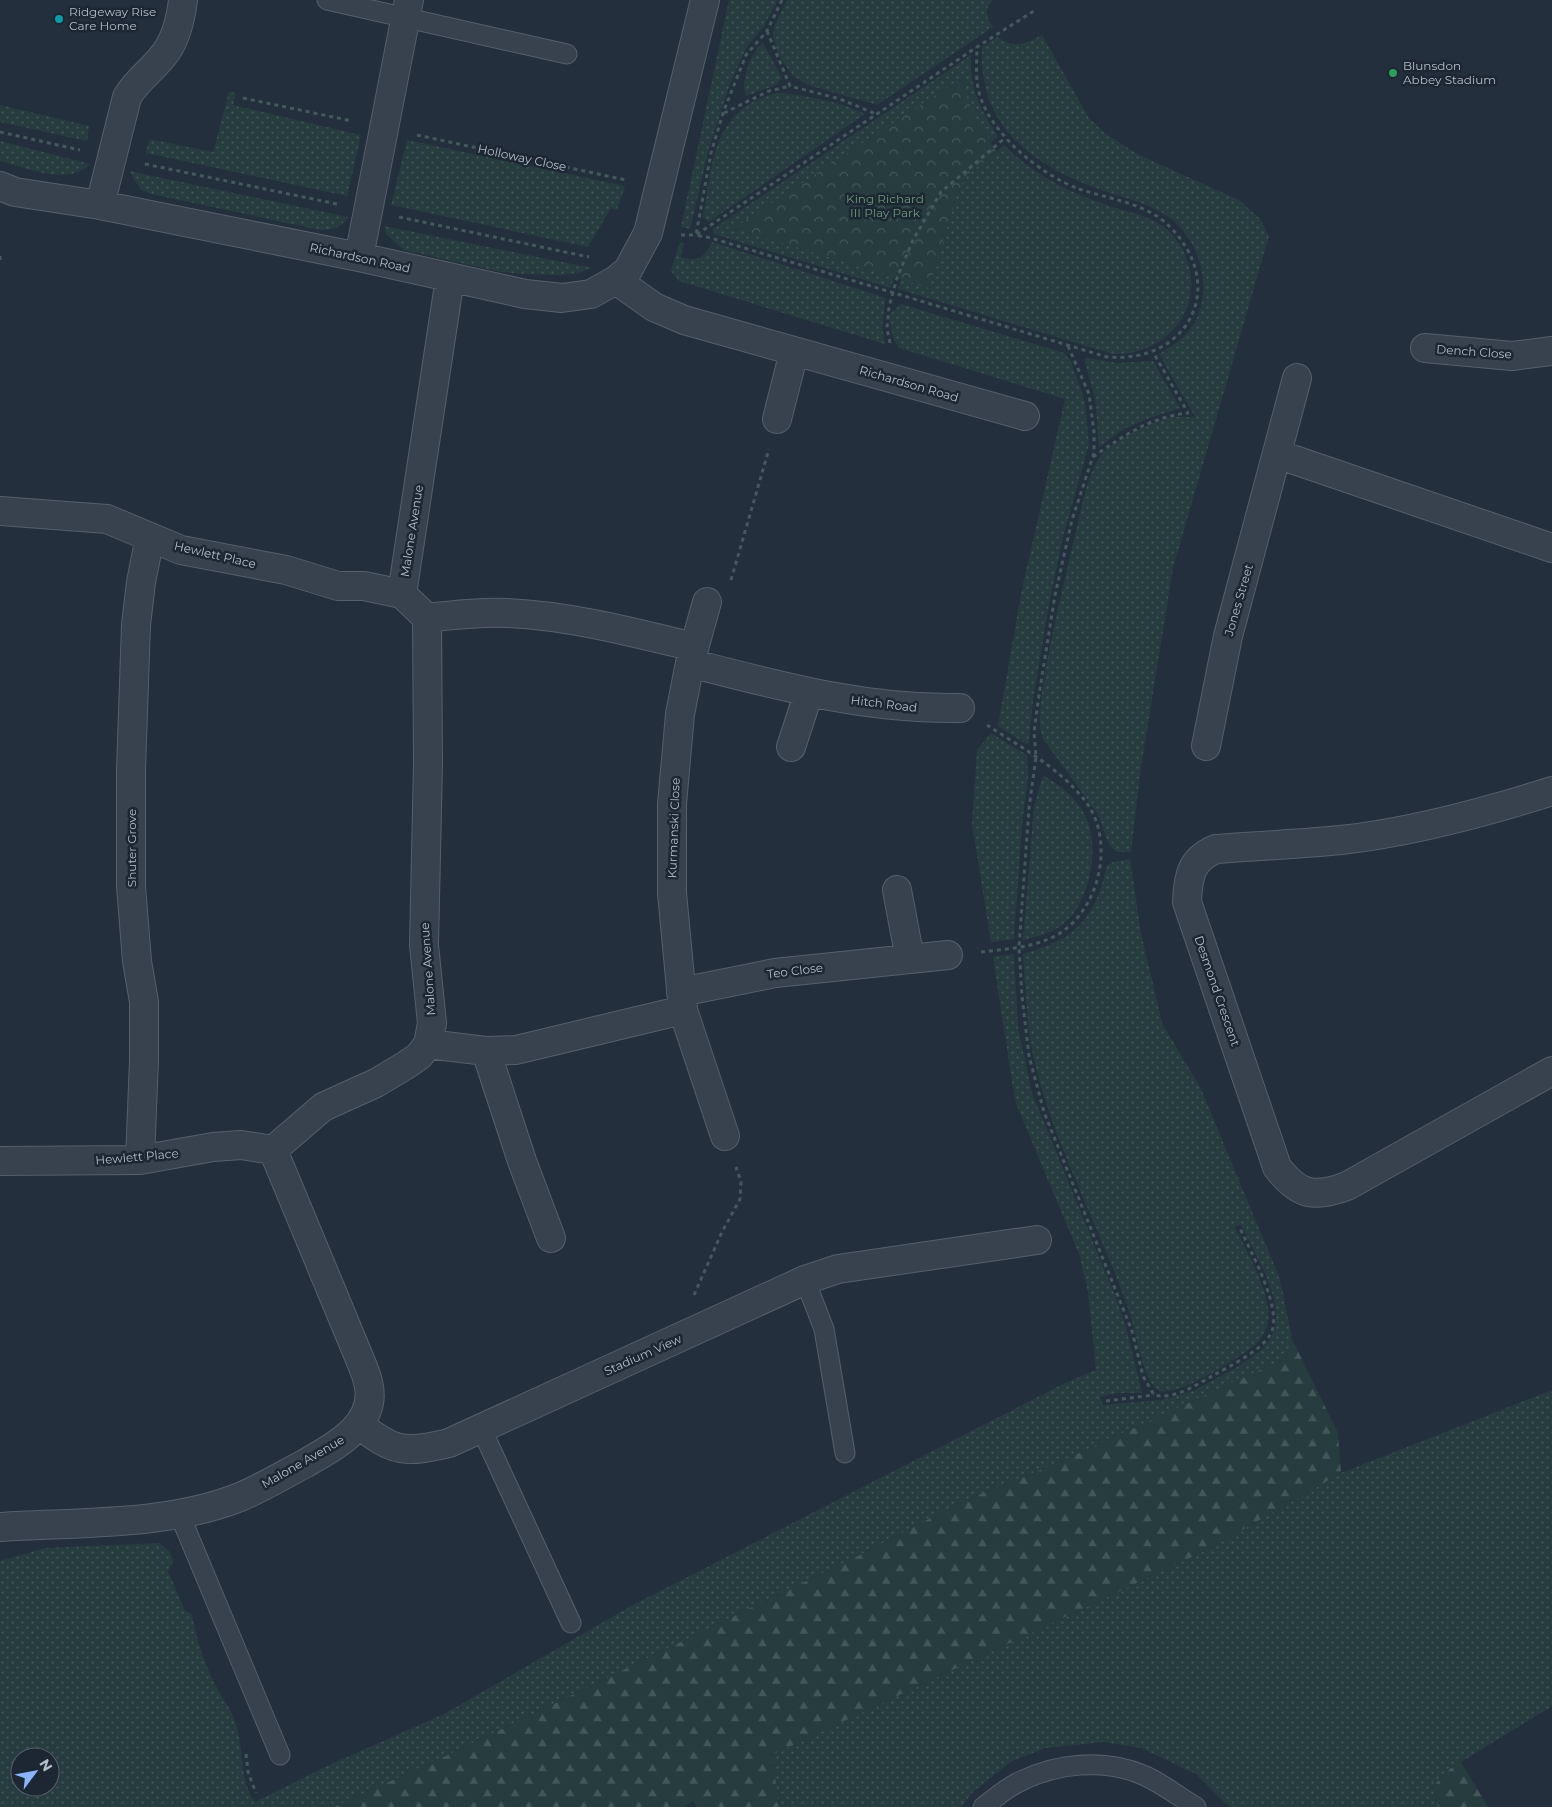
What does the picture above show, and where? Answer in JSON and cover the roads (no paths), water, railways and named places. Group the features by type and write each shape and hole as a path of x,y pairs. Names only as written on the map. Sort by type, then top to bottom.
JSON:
{"street":[{"path":"100,205 127,97 136,82 168,49 176,30 183,0"},
{"name":"Richardson Road","path":"5,192 100,205 359,257 525,294 562,298 591,294 616,280 628,270 648,233 705,0"},
{"path":"359,257 408,9"},
{"name":"Malone Avenue","path":"428,1044 432,1023 424,945 428,763 427,618 402,594 450,278"},
{"name":"Richardson Road","path":"616,280 654,307 668,314 794,352 1025,416"},
{"name":"Dench Close","path":"1425,348 1512,356 1552,351"},
{"path":"777,420 794,352"},
{"name":"Jones Street","path":"1206,746 1228,636 1297,378"},
{"path":"1277,454 1552,548"},
{"name":"Hewlett Place","path":"0,512 106,519 181,550 286,570 338,586 364,586 402,594"},
{"name":"Shuter Grove","path":"140,1160 144,1002 137,961 131,886 132,770 136,625 141,582 150,537"},
{"name":"Kurmanski Close","path":"707,602 692,655 680,714 672,804 672,893 682,1001 725,1136"},
{"path":"427,618 505,613 591,622 692,655"},
{"name":"Hitch Road","path":"692,655 809,692 882,705 917,708 960,708"},
{"path":"791,747 809,692"},
{"name":"Desmond Crescent","path":"1552,791 1489,811 1387,833 1341,840 1216,848 1199,858 1194,865 1188,882 1187,902 1277,1167 1298,1188 1315,1194 1348,1186 1552,1071"},
{"path":"897,890 910,959"},
{"name":"Teo Close","path":"682,1001 775,973 948,956"},
{"path":"273,1150 324,1107 376,1083 406,1065 419,1056 428,1044 486,1051 541,1046 682,1001"},
{"path":"486,1051 522,1161 551,1238"},
{"name":"Hewlett Place","path":"0,1161 140,1160 213,1147 241,1145 273,1150"},
{"name":"Malone Avenue","path":"0,1527 137,1518 179,1513 240,1497 312,1459 347,1437 360,1425 369,1403 369,1383 273,1150"},
{"name":"Stadium View","path":"360,1425 380,1441 394,1448 422,1449 449,1443 805,1280 838,1269 1037,1240"}],"lane":[{"path":"327,0 408,9 567,54"},
{"path":"805,1280 824,1329 845,1453"},
{"path":"481,1428 571,1623"},
{"path":"179,1513 280,1755"},
{"path":"983,1807 1017,1783 1051,1770 1085,1765 1114,1765 1144,1776 1196,1807"}],"place":[{"name":"Ridgeway Rise Care Home","path":"59,19"},
{"name":"Blunsdon Abbey Stadium","path":"1393,73"}],"park label":[{"name":"King Richard III Play Park","path":"885,206"}]}
